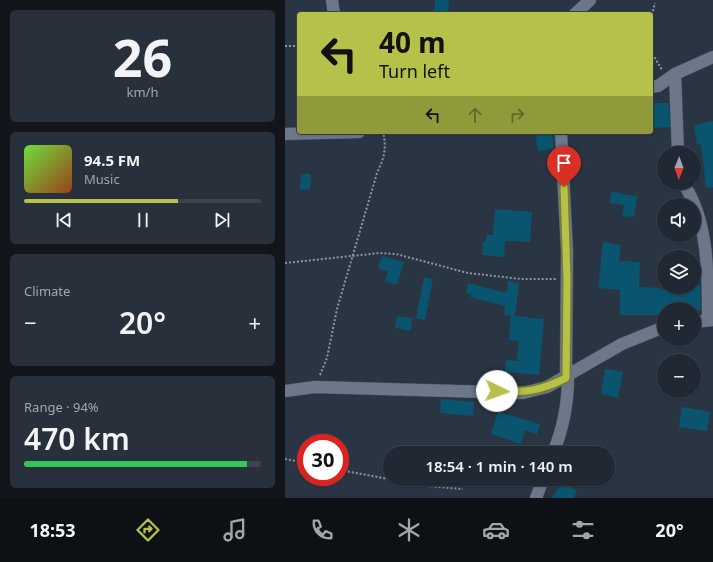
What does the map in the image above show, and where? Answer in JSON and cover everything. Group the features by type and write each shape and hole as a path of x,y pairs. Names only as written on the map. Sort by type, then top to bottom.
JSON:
{"street":[{"path":"332,0 334,12"},
{"path":"577,12 589,0"},
{"path":"653,87 658,86 671,77 713,56"},
{"path":"671,77 677,146"},
{"path":"285,134 297,134"},
{"path":"556,446 562,432 568,401 567,279 561,134"},
{"path":"688,190 697,213 704,246 711,320 701,321"},
{"path":"285,391 315,387 523,392 547,387 567,377 622,344 657,330"},
{"path":"536,498 540,486"}],"path":[{"path":"653,12 655,3"},
{"path":"285,46 297,46"},
{"path":"653,54 671,77"},
{"path":"315,387 327,358 337,309 377,173 385,156 386,143 384,134"},
{"path":"285,263 379,253 395,254 467,273 521,279 567,279"},
{"path":"285,459 297,461"},
{"path":"349,472 426,486 463,489"}],"building":[{"path":"435,0 449,0 448,12 434,12"},
{"path":"653,103 669,103 670,127 654,128"},
{"path":"713,121 713,187 706,188 701,144 697,145 694,125"},
{"path":"535,134 552,134 554,149 538,151"},
{"path":"301,174 311,174 310,190 300,189"},
{"path":"611,192 637,196 634,217 622,216 624,205 610,203"},
{"path":"495,209 532,212 530,242 505,241 504,257 482,255 483,241 486,242 486,235 493,235"},
{"path":"603,242 621,245 619,261 640,262 639,287 657,288 657,294 700,294 701,302 657,302 657,315 620,315 620,290 598,288"},
{"path":"382,256 404,262 397,285 385,281 388,271 378,269"},
{"path":"424,277 433,279 425,320 416,318"},
{"path":"508,281 519,283 515,316 544,319 539,375 505,372 506,360 517,361 519,341 509,340 511,316 504,315 505,306 470,297 471,294 466,293 468,283 507,293"},
{"path":"397,316 412,318 411,331 395,328"},
{"path":"605,369 623,372 618,398 601,394"},
{"path":"441,399 474,402 473,416 440,413"},
{"path":"682,407 710,412 707,431 679,427"},
{"path":"498,412 540,424 537,434 525,430 521,444 491,434"},
{"path":"560,486 569,486 577,491 573,498 552,498"}],"route":[{"path":"497,391 523,392 547,387 566,378 565,326 567,251 564,224 564,187"}]}
